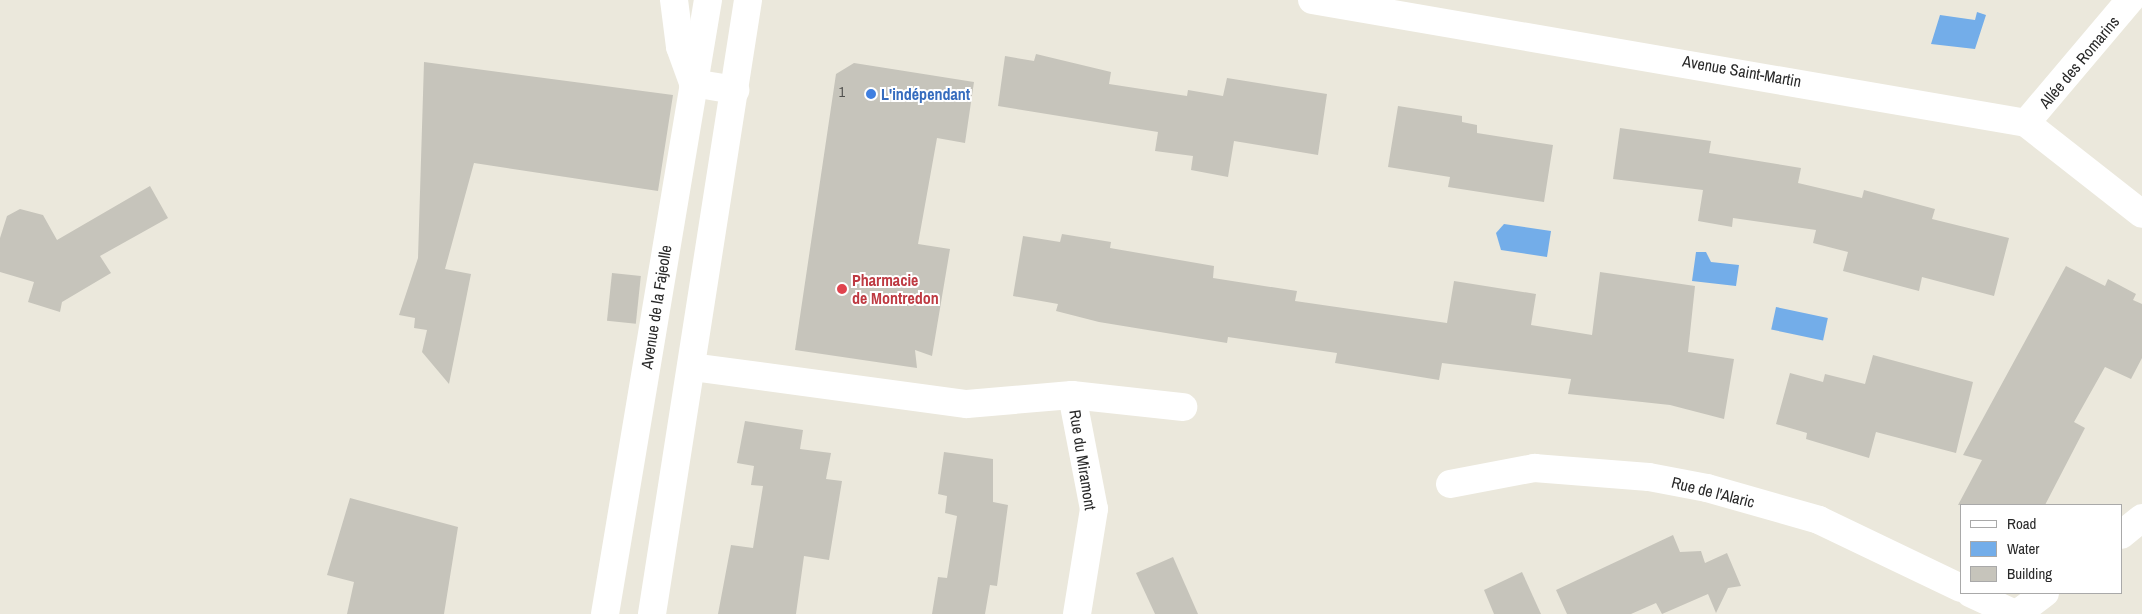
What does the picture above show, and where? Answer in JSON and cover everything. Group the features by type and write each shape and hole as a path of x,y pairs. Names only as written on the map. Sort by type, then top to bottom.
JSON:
{"street":[{"path":"674,0 680,47 693,83 735,90"},
{"name":"Avenue de la Fajeolle","path":"605,614 708,0"},
{"path":"652,614 748,0"},
{"name":"Avenue Saint-Martin","path":"1312,0 2026,123 2142,214"},
{"name":"Allée des Romarins","path":"2026,123 2130,0"},
{"name":"Rue du Miramont","path":"692,367 967,404 1072,395 1183,407"},
{"name":"Rue du Miramont","path":"1072,395 1094,509 1077,614"},
{"name":"Rue de l'Alaric","path":"1450,484 1534,468 1650,477 1707,488 1819,520 1960,588"},
{"path":"2122,534 2142,518"},
{"path":"1972,594 2016,614 2044,594"}],"water":[{"path":"1977,12 1986,15 1975,49 1931,44 1940,15 1975,20"},
{"path":"1504,224 1551,231 1547,257 1501,250 1496,233"},
{"path":"1696,252 1706,252 1711,262 1739,265 1736,286 1692,281"},
{"path":"1776,307 1828,318 1823,341 1771,329"}],"building":[{"path":"1036,54 1111,72 1109,84 1187,96 1188,90 1223,96 1227,78 1327,94 1318,155 1234,141 1228,177 1191,170 1193,156 1155,151 1158,132 998,106 1005,56 1034,61"},
{"path":"424,62 673,95 658,191 474,163 445,269 471,274 449,384 422,352 427,330 414,328 415,318 399,315 418,258"},
{"path":"854,63 974,82 965,143 937,138 918,244 950,249 932,356 915,350 917,368 795,350 836,74"},
{"path":"1398,106 1462,116 1462,122 1477,125 1477,133 1553,145 1544,202 1448,187 1450,177 1388,167"},
{"path":"1620,128 1711,141 1709,153 1801,168 1798,183 1862,198 1864,190 1935,209 1932,219 2009,238 1994,296 1922,277 1919,291 1843,271 1848,252 1813,243 1816,230 1733,218 1732,227 1698,221 1703,190 1613,179"},
{"path":"150,186 168,218 100,256 111,273 62,302 60,312 28,302 34,282 0,272 0,238 7,216 20,209 43,215 57,240"},
{"path":"1062,234 1111,242 1110,248 1214,266 1213,278 1297,291 1295,301 1447,323 1454,281 1536,294 1531,325 1592,335 1600,272 1695,286 1688,352 1734,359 1724,419 1670,405 1568,394 1571,379 1442,363 1439,380 1335,363 1337,353 1228,337 1227,343 1099,322 1056,311 1058,304 1013,296 1023,236 1060,242"},
{"path":"2066,266 2105,286 2108,279 2136,294 2133,300 2142,304 2142,358 2131,379 2105,367 2074,422 2085,428 2046,504 1958,505 1982,460 1963,455"},
{"path":"612,273 641,276 636,324 607,321"},
{"path":"1873,355 1973,382 1956,453 1876,432 1869,458 1806,439 1807,433 1776,424 1790,373 1823,382 1825,374 1865,384"},
{"path":"745,421 803,430 800,449 831,453 826,479 842,481 829,560 804,556 796,614 718,614 731,545 753,548 763,486 751,485 754,466 737,463"},
{"path":"944,452 993,459 993,502 1008,505 997,586 990,585 985,614 932,614 938,577 947,578 957,516 945,513 947,496 938,494"},
{"path":"350,498 458,527 444,614 347,614 354,582 327,575"},
{"path":"1673,535 1680,552 1701,551 1705,563 1727,553 1741,586 1728,588 1716,613 1708,594 1662,614 1656,603 1631,614 1567,614 1556,590"},
{"path":"1173,557 1198,614 1155,614 1136,573"},
{"path":"1522,572 1541,614 1494,614 1484,590"}],"place":[{"name":"L'indépendant","path":"871,94"},
{"name":"Pharmacie de Montredon","path":"842,289"}]}
